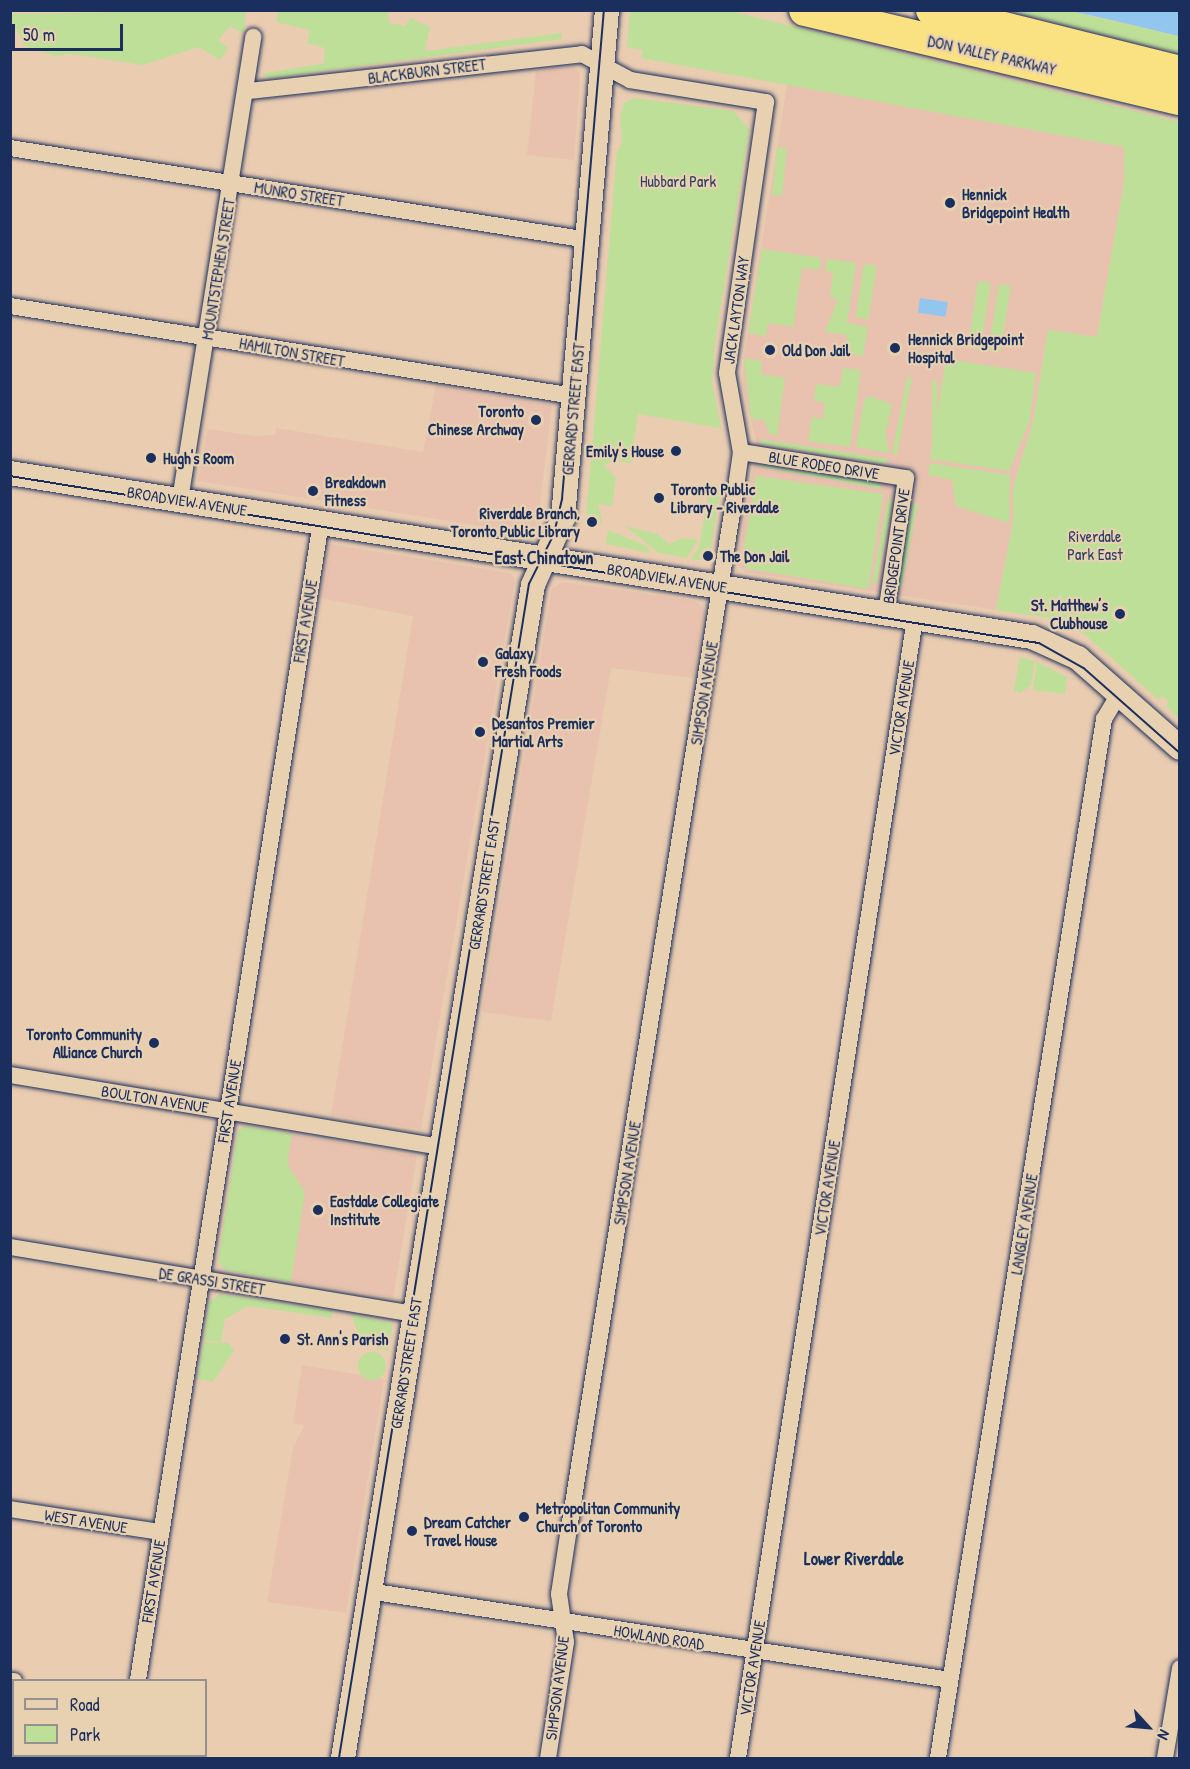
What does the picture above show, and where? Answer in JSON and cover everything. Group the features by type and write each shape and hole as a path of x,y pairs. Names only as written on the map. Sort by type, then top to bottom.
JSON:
{"highway":[{"name":"DON VALLEY PARKWAY","path":"805,10 1179,99"},
{"name":"DON VALLEY PARKWAY","path":"932,10 1179,72"}],"main road":[{"name":"GERRARD STREET EAST","path":"343,1758 368,1591 533,585 563,518 607,21"},
{"name":"BROADVIEW AVENUE","path":"10,473 915,618 1052,644 1119,694 1179,748"}],"street":[{"name":"MOUNTSTEPHEN STREET","path":"180,500 249,92 253,37"},
{"name":"BLACKBURN STREET","path":"249,92 566,54 582,54 602,67 630,80 766,102"},
{"name":"JACK LAYTON WAY","path":"720,587 741,452 728,373 766,102"},
{"name":"MUNRO STREET","path":"10,148 588,240"},
{"name":"HAMILTON STREET","path":"10,306 574,396"},
{"name":"BLUE RODEO DRIVE","path":"741,452 906,478"},
{"name":"BRIDGEPOINT DRIVE","path":"886,614 906,478"},
{"name":"FIRST AVENUE","path":"138,1679 321,522"},
{"name":"SIMPSON AVENUE","path":"548,1758 566,1642 559,1594 720,587"},
{"name":"VICTOR AVENUE","path":"738,1758 915,618"},
{"name":"LANGLEY AVENUE","path":"938,1758 1104,719 1119,694"},
{"name":"BOULTON AVENUE","path":"10,1075 441,1147"},
{"name":"DE GRASSI STREET","path":"10,1247 414,1314"},
{"name":"WEST AVENUE","path":"10,1509 161,1532"},
{"name":"HOWLAND ROAD","path":"368,1591 950,1680"},
{"path":"1165,1758 1179,1668"}],"shaded area":[{"path":"574,66 580,74 574,160 527,155 536,71"},
{"name":"Hennick Bridgepoint Hospital","path":"787,84 1124,147 1124,183 1097,337 1048,330 1033,422 1013,488 1013,522 996,610 745,572 737,564 757,445 743,387 744,358"},
{"path":"436,385 552,405 537,530 518,532 198,481 208,429 255,436 275,435 276,428 423,452"},
{"path":"329,544 510,573 515,579 421,1129 331,1115 413,616 320,598"},
{"path":"562,582 695,601 705,609 693,678 611,668 551,1021 482,1012 552,588"},
{"name":"Eastdale Collegiate Institute","path":"244,1126 417,1156 393,1298 225,1270 218,1261 238,1131"},
{"path":"302,1365 384,1379 346,1613 267,1602 293,1448 304,1426 293,1423"}],"green space":[{"path":"246,10 244,34 230,26 218,40 228,48 220,60 199,47 143,65 72,54 54,56 24,46 10,14"},
{"path":"278,11 388,12 389,23 405,26 410,18 430,27 425,51 561,33 562,39 270,78 261,74 324,63 325,48 307,43 310,30 276,22"},
{"name":"Riverdale Park East","path":"630,11 731,11 1179,122 1179,719 1166,706 1169,702 1162,696 1159,700 1084,634 1048,618 996,610 1013,522 1013,488 1033,422 1048,330 1097,337 1124,183 1124,147 641,58 643,50 627,47"},
{"path":"1011,11 1071,11 1179,36 1179,53"},
{"name":"Hubbard Park","path":"634,98 733,111 749,129 715,343 712,383 721,428 638,414 631,463 612,460 604,466 616,477 612,506 598,504 602,522 598,526 586,519 617,151 622,143 620,117 624,103"},
{"path":"777,147 787,148 782,196 772,195"},
{"path":"762,249 821,258 819,270 802,268 793,327 768,323 766,336 748,333"},
{"path":"827,259 856,263 847,323 868,327 863,356 845,353 847,335 825,332 838,299 830,297 833,272 825,271"},
{"path":"864,264 877,266 868,319 856,317"},
{"path":"978,281 991,283 980,349 968,347"},
{"path":"999,284 1011,286 1000,352 989,350"},
{"path":"744,358 762,361 761,374 785,378 777,436 770,434 763,419 751,419"},
{"path":"946,359 1036,373 1029,422 1009,471 930,459"},
{"path":"843,368 861,370 850,447 808,441 812,417 823,419 825,403 814,401 816,384 840,387"},
{"path":"907,377 912,378 897,455 892,454"},
{"path":"932,381 937,381 937,458 932,458"},
{"path":"869,396 892,404 890,416 885,416 890,419 885,431 889,453 856,447 864,400"},
{"path":"761,439 887,459 887,464 760,444"},
{"path":"930,463 1010,475 1009,523 956,506 952,480 928,475"},
{"path":"764,465 880,483 882,489 756,466"},
{"path":"756,476 883,494 868,589 745,568 742,559"},
{"path":"710,484 721,486 710,554 704,560 690,559 699,548"},
{"path":"888,499 893,500 876,584 872,583"},
{"path":"913,503 918,504 901,588 897,587"},
{"path":"625,526 657,534 669,544 683,538 698,540 687,558 659,553"},
{"path":"608,530 647,546 650,553 606,544"},
{"path":"1020,657 1035,661 1031,685 1020,693 1014,690"},
{"path":"1037,662 1067,677 1065,694 1033,690"},
{"path":"244,1126 292,1134 287,1164 305,1192 291,1282 225,1270 218,1261 238,1131"},
{"path":"221,1294 333,1311 332,1318 248,1306 225,1319 221,1342 204,1340 209,1302"},
{"path":"351,1314 393,1324 388,1351 362,1344"},
{"path":"204,1342 228,1343 234,1350 213,1382 197,1379"},
{"path":"372,1352 382,1356 386,1366 382,1376 372,1380 362,1376 358,1366 362,1356"}],"water":[{"path":"1071,11 1179,11 1179,36 1107,19"},
{"path":"920,298 948,302 946,317 918,313"}],"tram line":[{"path":"339,1758 529,584 554,534 562,499 604,10"},
{"path":"10,476 1039,643 1084,668 1180,753"}],"place":[{"name":"Hennick Bridgepoint Health","path":"950,203"},
{"name":"Hennick Bridgepoint Hospital","path":"895,348"},
{"name":"Old Don Jail","path":"770,350"},
{"name":"Toronto Chinese Archway","path":"536,420"},
{"name":"Emily's House","path":"676,451"},
{"name":"Hugh's Room","path":"151,458"},
{"name":"Breakdown Fitness","path":"313,491"},
{"name":"Toronto Public Library - Riverdale","path":"659,498"},
{"name":"Riverdale Branch, Toronto Public Library","path":"592,522"},
{"name":"The Don Jail","path":"708,556"},
{"name":"St. Matthew’s Clubhouse","path":"1120,614"},
{"name":"Galaxy Fresh Foods","path":"483,662"},
{"name":"Desantos Premier Martial Arts","path":"480,732"},
{"name":"Toronto Community Alliance Church","path":"154,1043"},
{"name":"Eastdale Collegiate Institute","path":"318,1210"},
{"name":"St. Ann's Parish","path":"285,1339"},
{"name":"Metropolitan Community Church of Toronto","path":"524,1517"},
{"name":"Dream Catcher Travel House","path":"412,1531"}],"district":[{"name":"East Chinatown","path":"544,558"},
{"name":"Lower Riverdale","path":"854,1559"}]}
